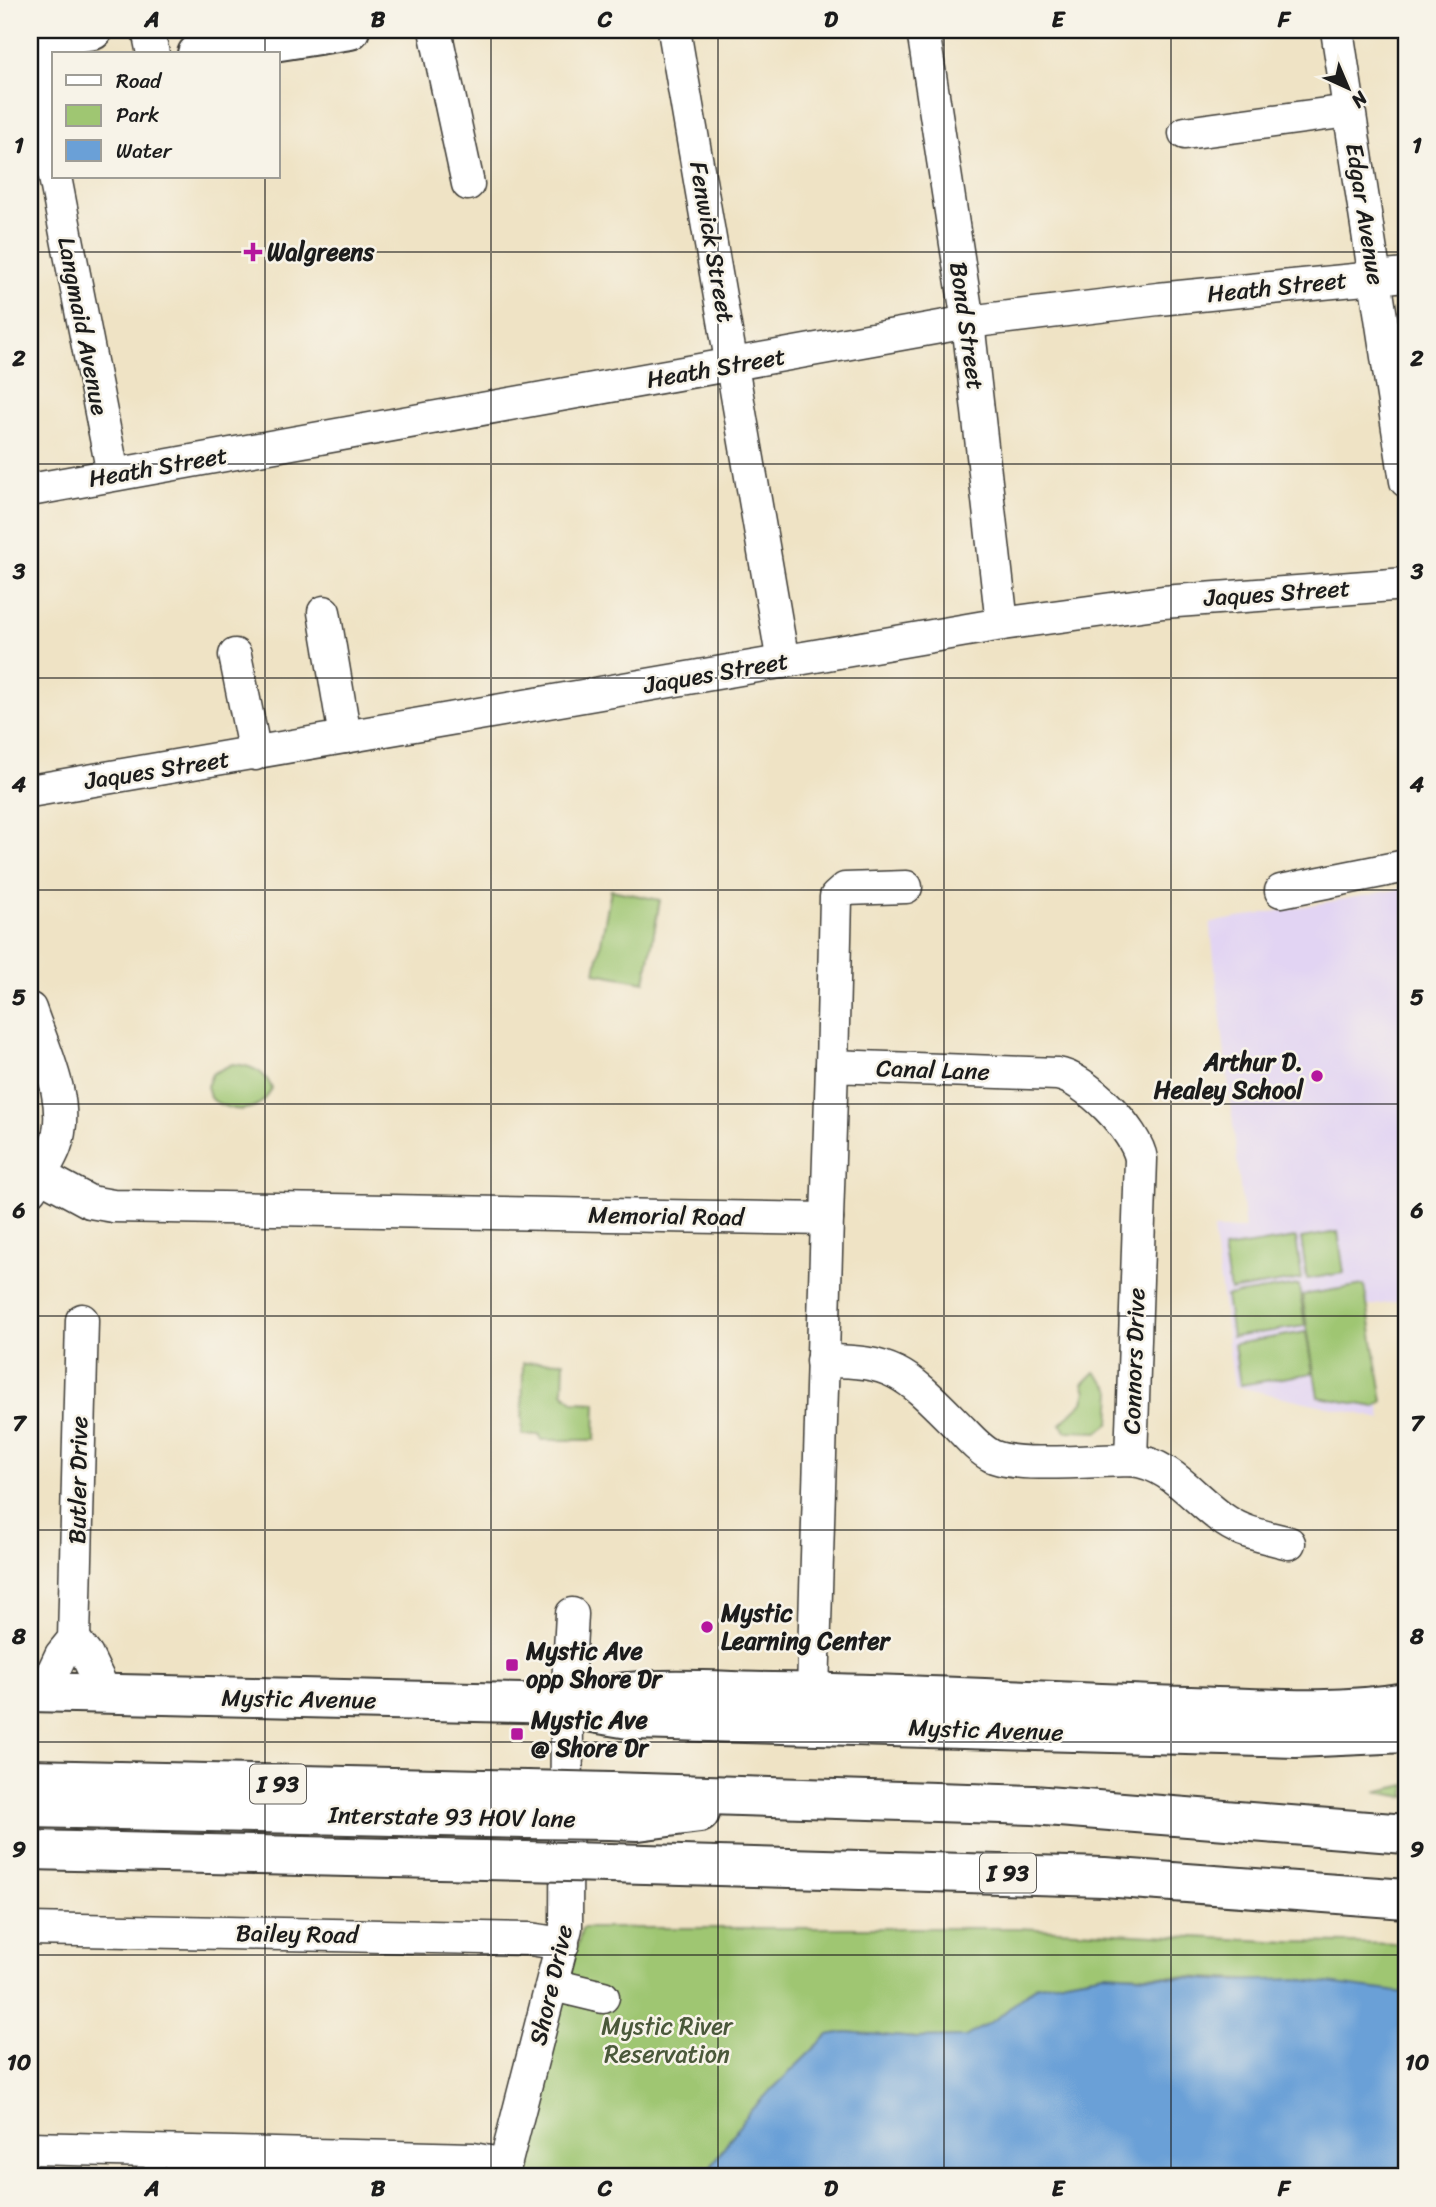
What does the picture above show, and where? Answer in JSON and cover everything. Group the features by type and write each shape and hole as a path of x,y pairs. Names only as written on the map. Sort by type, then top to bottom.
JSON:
{"main road":[{"path":"57,52 93,30"},
{"path":"210,52 350,30"},
{"path":"37,64 52,55"},
{"name":"Mystic Avenue","path":"36,1692 568,1704 598,1695 636,1690 813,1692 1271,1708 1354,1707 1406,1702"},
{"name":"Mystic Avenue","path":"568,1704 599,1715 635,1720 1282,1738 1369,1737 1406,1733"},
{"name":"I 93","path":"30,1779 611,1806 830,1797 1112,1810 1406,1834"},
{"name":"Interstate 93 HOV lane","path":"30,1808 526,1804"},
{"name":"I 93","path":"30,1850 1104,1877 1406,1899"}],"street":[{"path":"148,30 153,52"},
{"path":"435,30 468,184"},
{"name":"Fenwick Street","path":"674,30 734,365 783,662"},
{"name":"Bond Street","path":"923,30 968,322 1002,624"},
{"name":"Edgar Avenue","path":"1337,30 1406,481"},
{"name":"Langmaid Avenue","path":"37,64 52,156"},
{"path":"1185,133 1349,111"},
{"name":"Langmaid Avenue","path":"56,178 113,474"},
{"name":"Heath Street","path":"30,490 968,322 1406,275"},
{"name":"Jaques Street","path":"30,791 1002,624 1163,602 1406,584"},
{"path":"324,612 345,737"},
{"path":"235,655 255,754"},
{"path":"1281,891 1406,866"},
{"path":"813,1692 836,897 845,889 906,887"},
{"path":"30,1009 43,1085 60,1106 59,1134 35,1182"},
{"name":"Canal Lane","path":"832,1066 1067,1076 1086,1087 1130,1134 1138,1148 1141,1164"},
{"name":"Connors Drive","path":"1141,1164 1131,1460 1161,1469 1229,1523 1289,1543"},
{"name":"Memorial Road","path":"35,1182 90,1202 113,1206 827,1219"},
{"name":"Butler Drive","path":"74,1639 82,1320"},
{"path":"822,1360 867,1363 899,1371 916,1383 978,1446 999,1459 1131,1460"},
{"name":"Shore Drive","path":"503,2171 564,1944 568,1896 568,1704 572,1614"},
{"path":"36,1692 74,1639 87,1656 105,1693"},
{"name":"Bailey Road","path":"30,1929 530,1939 564,1944"},
{"path":"553,1985 603,1997"},
{"path":"30,2148 473,2159 503,2171"}],"shaded area":[{"name":"Arthur D. Healey School","path":"1406,888 1406,1300 1363,1307 1382,1419 1234,1386 1213,1229 1245,1229 1210,923"}],"green space":[{"path":"611,890 660,900 645,982 595,973"},
{"path":"232,1064 251,1068 266,1078 272,1089 259,1104 235,1109 210,1098 207,1086 212,1074"},
{"path":"1338,1232 1344,1273 1307,1279 1301,1238"},
{"path":"1296,1238 1302,1279 1230,1291 1223,1249"},
{"path":"1299,1285 1305,1326 1232,1337 1226,1296"},
{"path":"1364,1285 1383,1401 1375,1407 1318,1397 1302,1295"},
{"path":"1306,1332 1313,1373 1240,1385 1234,1344"},
{"path":"564,1361 563,1392 574,1402 596,1403 595,1440 541,1440 540,1435 522,1435 523,1363"},
{"path":"1095,1372 1112,1391 1110,1423 1098,1432 1066,1431 1060,1424 1083,1402 1086,1391 1083,1384"},
{"path":"1406,1785 1406,1797 1375,1792"},
{"name":"Mystic River Reservation","path":"582,1928 1018,1928 1290,1942 1406,1944 1406,1993 1327,1984 1104,1973 1035,1986 999,2017 965,2037 916,2038 846,2032 828,2035 749,2112 704,2177 517,2177"},
{"path":"30,2170 94,2171 94,2177 30,2177"}],"water":[{"path":"1104,1973 1231,1981 1296,1979 1406,1993 1406,2177 704,2177 749,2112 828,2035 846,2032 916,2038 965,2037 999,2017 1035,1986"}],"place":[{"name":"Walgreens","path":"253,252"},
{"name":"Arthur D. Healey School","path":"1317,1076"},
{"name":"Mystic Learning Center","path":"707,1627"},
{"name":"Mystic Ave opp Shore Dr","path":"512,1665"},
{"name":"Mystic Ave @ Shore Dr","path":"517,1734"}]}
